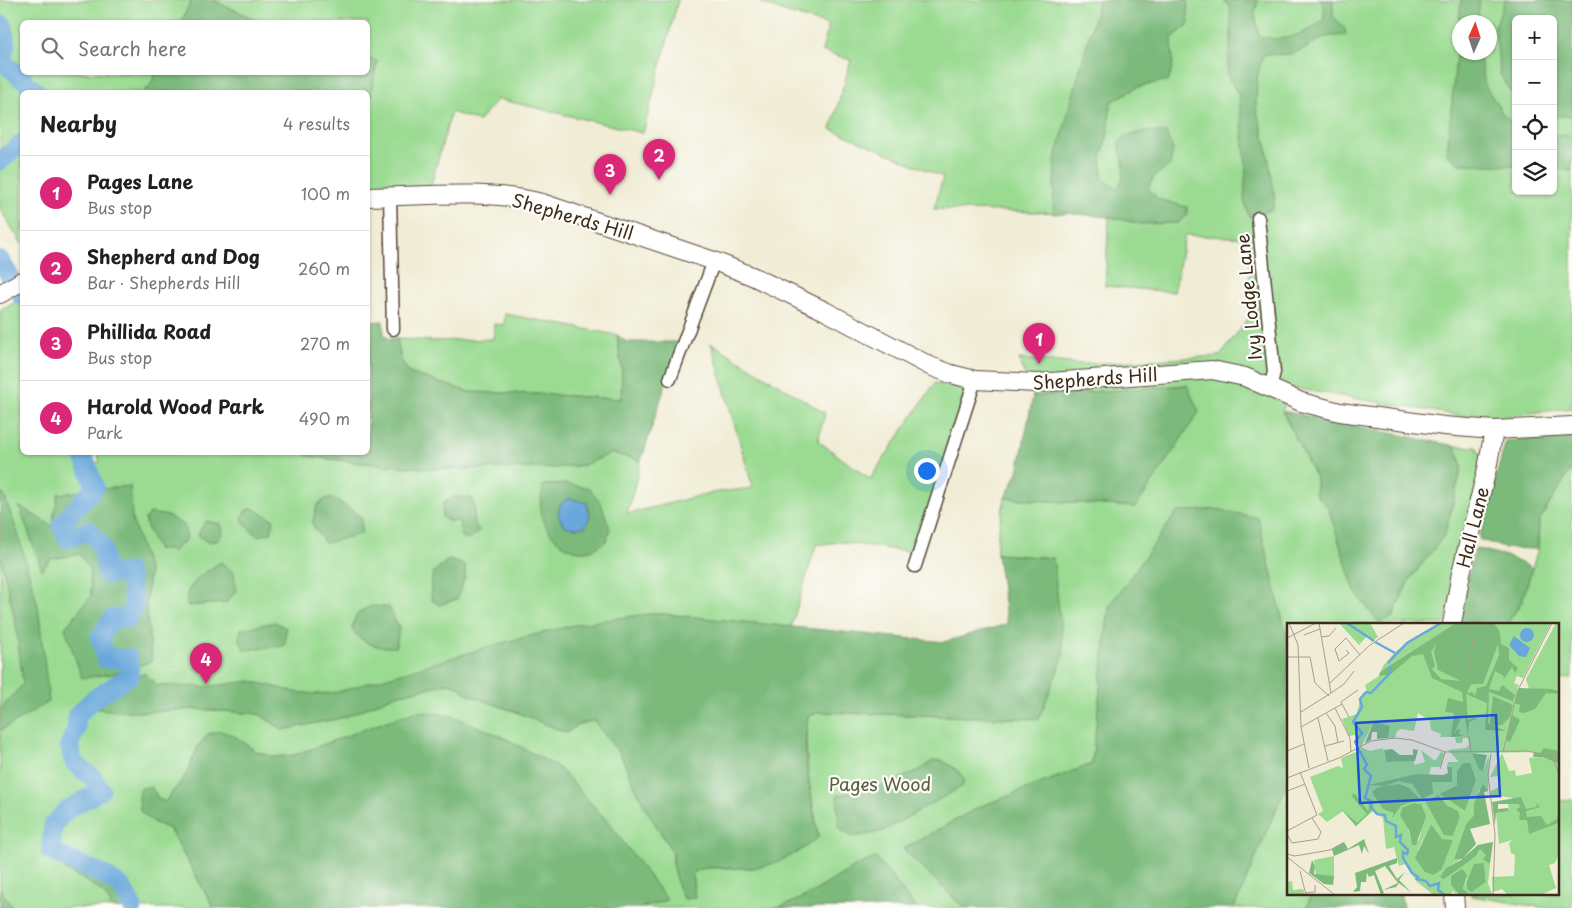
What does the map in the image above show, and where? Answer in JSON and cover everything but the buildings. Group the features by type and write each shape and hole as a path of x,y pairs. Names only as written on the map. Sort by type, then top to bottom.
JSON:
{"street":[{"name":"Shepherds Hill","path":"370,197 498,195 521,198 568,212 714,261 795,296 930,366 975,380 1038,383 1212,370 1245,378 1272,380 1301,402 1340,412 1444,426 1494,430 1572,426"},
{"path":"390,196 393,329"},
{"name":"Ivy Lodge Lane","path":"1258,218 1272,380"},
{"path":"670,378 714,261"},
{"path":"0,294 20,282"},
{"path":"916,566 975,380"},
{"name":"Hall Lane","path":"1452,623 1461,573 1487,469 1494,430"}],"green space":[{"path":"0,0 192,0 182,20 20,20 20,75 155,75 150,86 145,90 20,90 20,241 0,209"},
{"path":"192,0 212,0 257,20 182,20"},
{"path":"212,0 678,0 643,133 498,99 479,121 451,112 428,196 370,197 370,100 377,62 370,60 370,20 257,20"},
{"name":"Pages Wood","path":"754,0 1572,0 1572,408 1480,419 1293,388 1282,411 1316,478 1316,495 1328,507 1355,592 1392,618 1408,582 1445,534 1462,466 1455,446 1476,447 1482,457 1445,623 1287,623 1287,639 1109,607 1092,764 979,807 903,849 965,908 916,908 876,858 863,863 801,898 774,908 640,908 666,900 608,822 559,768 387,721 295,755 274,757 257,752 236,737 199,745 186,775 165,802 158,798 151,787 153,822 169,829 214,908 0,908 0,311 20,299 20,455 83,455 86,463 100,462 98,455 307,455 353,462 433,469 553,468 584,465 612,453 641,461 627,514 710,493 753,488 711,343 825,413 818,441 870,479 935,383 972,391 919,553 840,542 816,545 791,627 654,613 594,721 620,754 645,807 673,853 673,868 695,898 692,874 700,868 753,868 818,837 807,762 808,717 818,712 1039,719 1053,558 997,554 998,533 1005,498 1135,507 1187,385 1033,396 1019,359 1083,364 1220,356 1250,316 1249,238 1185,235 1174,292 1105,286 1109,217 1066,213 934,209 943,177 831,129 851,60 822,51 829,25 784,12","holes":["550,631 567,733 469,695 458,686 448,683 396,695 345,717 283,730 259,714 197,709 142,712 102,709 263,702 342,704"]},
{"path":"1099,0 1187,0 1189,24 1172,38 1173,63 1169,80 1138,87 1111,102 1108,134 1101,157 1103,179 1117,189 1123,172 1123,160 1118,143 1140,132 1166,133 1173,149 1170,165 1154,177 1148,188 1158,199 1187,207 1187,215 1178,223 1141,224 1110,217 1066,213 1053,214 1055,161"},
{"path":"1224,0 1258,0 1255,13 1259,36 1277,39 1293,36 1316,25 1324,19 1324,5 1319,0 1333,0 1333,16 1345,29 1346,35 1324,37 1308,47 1291,54 1263,55 1257,78 1256,108 1266,143 1275,198 1272,210 1249,217 1244,200 1246,166 1239,96 1227,75 1231,39 1230,8"},
{"path":"1461,0 1480,0 1478,15 1460,15"},
{"path":"1505,0 1572,0 1572,116 1557,116 1557,15 1512,15 1512,94 1500,74 1497,22"},
{"path":"370,59 377,61 370,100 370,90 145,90 150,86 155,75 370,75"},
{"path":"1456,60 1480,60 1485,85 1503,114 1512,122 1512,166 1460,164 1447,155"},
{"path":"1557,135 1572,136 1572,171 1557,169"},
{"path":"505,314 617,335 622,371 621,399 469,392 409,373 401,360 397,339 434,341 493,339 494,324 504,325"},
{"path":"383,321 384,334 389,339 397,339 401,360 409,373 469,392 621,399 622,371 617,335 627,342 679,342 641,461 612,453 584,465 553,468 433,469 307,456 370,455 370,322"},
{"path":"1187,385 1199,412 1136,507 1005,498 1018,472 1033,396"},
{"path":"1282,411 1455,446 1462,466 1445,534 1408,582 1392,618 1378,622 1355,592 1328,507 1316,495 1316,478"},
{"path":"1572,435 1572,467 1539,521 1538,549 1504,548 1479,539 1506,441"},
{"path":"1572,467 1572,678 1560,680 1560,623 1508,623 1522,601 1538,549 1539,521"},
{"path":"568,484 589,488 601,503 610,529 607,540 594,549 577,551 562,544 549,532 542,517 543,485"},
{"path":"130,486 132,519 149,572 146,607 152,661 113,674 82,678 65,628 91,596 89,569 80,554 51,559 42,570 19,506 52,526 58,494"},
{"path":"0,492 4,495 18,534 38,606 49,702 0,731 0,710 23,684 16,625 0,554"},
{"path":"454,497 471,498 475,508 473,520 479,531 469,539 461,537 459,521 448,521 442,517 443,503"},
{"path":"327,498 337,500 362,518 361,534 325,543 312,524 317,505"},
{"path":"252,508 274,520 271,533 258,536 247,527 242,519 245,511"},
{"path":"1217,509 1258,518 1287,637 1287,783 1234,908 965,908 903,849 979,807 1092,764 1109,607 1177,512"},
{"path":"150,513 168,516 184,525 187,539 173,551 157,549 145,519"},
{"path":"206,521 221,524 223,532 217,541 207,542 198,535"},
{"path":"1475,548 1506,556 1532,568 1522,601 1508,623 1460,623 1462,605"},
{"path":"997,554 1053,558 1064,654 1039,719 818,712 808,717 806,732 807,762 818,837 796,853 761,867 713,867 698,870 692,874 695,898 684,899 678,887 673,868 673,853 645,807 620,754 594,721 579,724 567,733 469,695 458,686 448,683 396,695 345,717 283,730 259,714 197,709 142,712 97,709 104,699 144,673 158,685 205,687 250,681 296,692 317,694 338,692 501,643 578,624 654,613 944,642 1007,624"},
{"path":"449,560 465,565 465,577 457,599 439,605 432,600 431,581 435,571"},
{"path":"221,562 234,573 236,591 226,603 188,606 188,592 191,586 202,575"},
{"path":"372,606 389,607 399,628 396,647 376,646 366,642 352,629 358,614"},
{"path":"275,622 286,628 283,646 244,650 239,638 241,629"},
{"path":"418,711 453,716 505,738 559,768 608,822 667,900 640,908 214,908 170,829 153,822 140,811 139,797 141,788 151,787 158,798 165,802 186,775 199,745 208,734 221,731 236,737 257,752 274,757 295,755"},
{"path":"942,760 957,770 964,779 963,786 881,832 853,837 839,829 837,795 875,789 922,769 932,761"},
{"path":"1287,783 1287,896 1311,896 1306,908 1234,908"},
{"path":"1572,799 1572,908 1546,908 1471,896 1560,896 1560,801"},
{"path":"70,854 118,877 138,904 138,908 111,908 105,895 99,890 85,880 65,870"},
{"path":"876,858 916,908 774,908 801,899 850,870"},
{"path":"0,889 13,908 0,908"},
{"path":"1311,896 1401,896 1403,908 1306,908"}],"water":[{"path":"568,498 587,503 590,516 585,527 574,528 564,526 558,515 560,505"}],"waterway":[{"path":"0,24 3,25 6,44 1,60 35,90"},
{"path":"0,161 20,145"},
{"path":"0,260 20,293"},
{"path":"83,455 95,487 61,525 68,539 89,530 102,547 107,575 128,572 134,604 128,619 112,618 100,637 106,659 129,658 130,676 95,698 77,715 76,730 69,745 74,763 91,776 101,790 67,810 53,825 51,852 104,875 122,887 133,908"}],"place":[{"name":"Shepherd and Dog","path":"659,180"},
{"name":"Phillida Road","path":"610,195"},
{"name":"Pages Lane","path":"1039,364"},
{"name":"Harold Wood Park","path":"206,684"}]}
